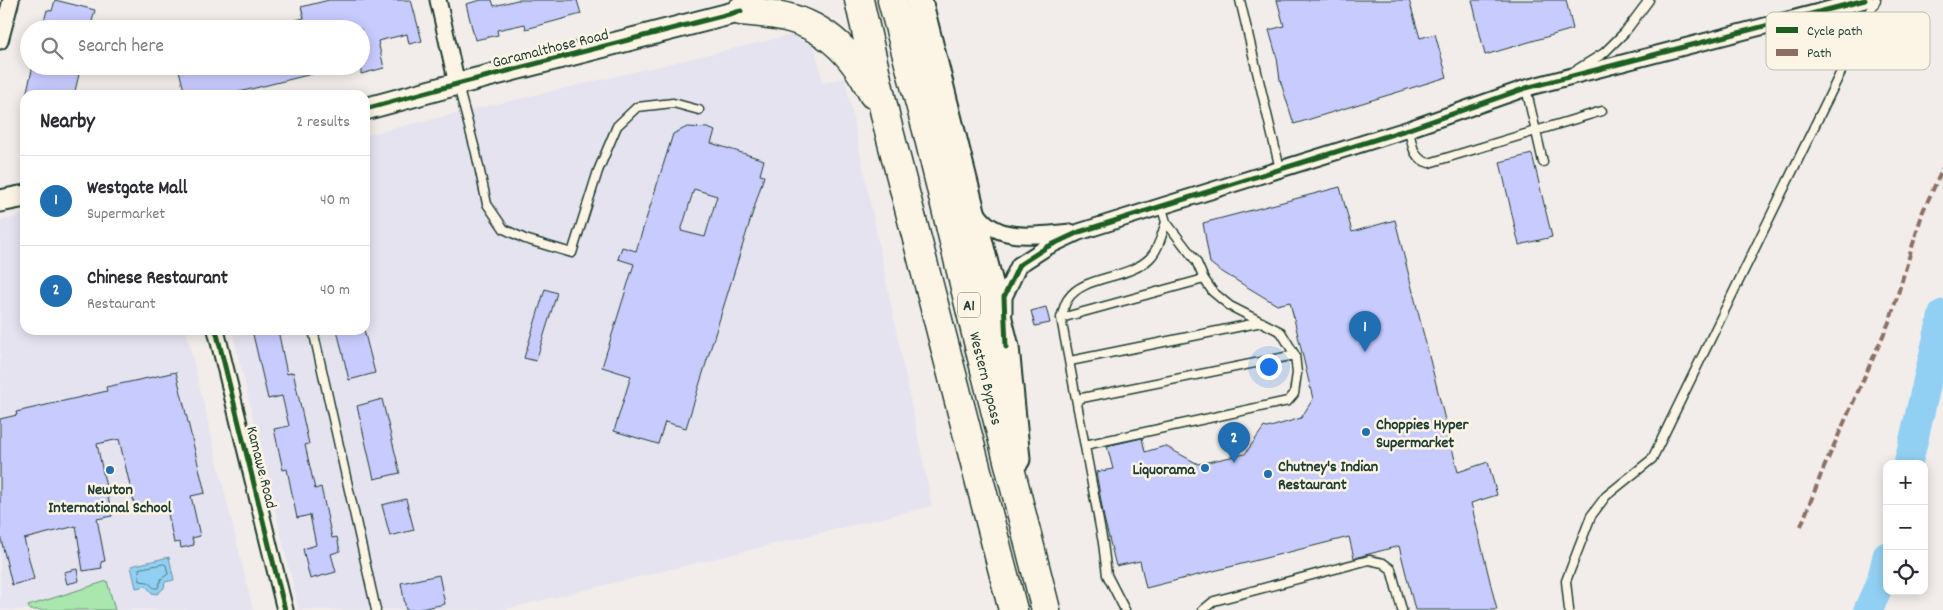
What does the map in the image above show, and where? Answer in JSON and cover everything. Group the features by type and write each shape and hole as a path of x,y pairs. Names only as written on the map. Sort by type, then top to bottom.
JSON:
{"highway":[{"name":"Western Bypass","path":"859,0 887,123 1013,610"},
{"name":"Western Bypass","path":"892,0 927,130 1046,610"},
{"path":"741,11 776,15 809,25 830,37 852,59 867,82 887,123"}],"main road":[{"path":"741,11 770,0"},
{"path":"919,0 1006,347 1022,513"}],"street":[{"path":"0,41 11,0"},
{"path":"438,0 457,84"},
{"path":"1819,12 1866,0"},
{"name":"Garamalthose Road","path":"370,108 741,11"},
{"path":"1006,347 1004,297 1018,265 1079,232 1409,129 1526,88 1766,26"},
{"path":"966,190 980,218 999,232 1019,235 1079,232"},
{"path":"0,201 20,197"},
{"name":"Kamawe Road","path":"217,335 285,610"}],"lane":[{"path":"1240,0 1280,168"},
{"path":"1563,78 1604,54 1625,32 1649,0"},
{"path":"1870,12 1876,0"},
{"path":"1569,610 1566,582 1591,516 1606,496 1652,459 1842,70"},
{"path":"457,84 476,153 487,204 504,229 524,239 572,253 598,171 617,126 637,107 673,103 699,110"},
{"path":"1526,88 1543,162"},
{"path":"1409,129 1415,155 1422,162 1429,163 1602,111"},
{"path":"1085,445 1288,402 1294,394 1297,373 1295,355 1281,332 1230,306 1213,292 1204,279 1196,261 1166,222 1161,205"},
{"path":"1125,610 1107,575 1103,543 1061,318 1067,299 1080,288 1130,272 1150,258 1155,251 1166,222"},
{"path":"1061,318 1204,279"},
{"path":"1070,361 1262,322"},
{"path":"314,335 376,610"},
{"path":"1077,399 1295,355"},
{"path":"1203,610 1214,601 1369,560 1383,562 1391,569 1402,610"}],"shaded area":[{"path":"791,35 815,47 823,83 845,78 932,506 502,610 299,610 233,335 370,335 370,134"},
{"name":"Newton International School","path":"20,216 20,335 187,335 253,610 0,610 0,221"}],"green space":[{"path":"107,581 115,610 30,610 28,606"}],"water":[{"path":"169,557 174,580 165,582 164,588 157,594 152,593 146,586 136,588 131,566"}],"building":[{"path":"55,0 95,10 92,20 44,20 47,10 52,11"},
{"path":"329,0 411,0 422,41 409,44 407,34 378,41 384,68 370,72 370,20 296,20 304,18 301,7"},
{"path":"481,0 492,0 494,6 517,0 577,0 581,14 526,29 525,24 497,30 498,35 475,40 466,4"},
{"path":"1277,0 1409,0 1420,38 1435,34 1447,77 1294,124 1280,80 1277,58 1269,30 1284,26"},
{"path":"1472,0 1566,0 1573,29 1485,55"},
{"path":"31,75 79,75 75,90 27,90"},
{"path":"180,75 308,75 247,90 184,90"},
{"path":"687,127 708,128 715,131 711,143 764,160 760,175 764,176 686,428 665,422 658,444 614,431 631,376 602,367 634,264 618,259 622,247 636,251 673,134","holes":["694,189 717,196 705,237 681,231"]},
{"path":"1532,154 1552,237 1519,245 1500,162"},
{"path":"1340,187 1352,232 1395,220 1458,472 1488,462 1497,495 1471,503 1497,610 1415,610 1399,546 1354,558 1349,537 1146,588 1140,561 1116,566 1104,518 1096,472 1113,469 1107,446 1142,438 1145,452 1165,446 1198,464 1245,454 1264,427 1267,428 1301,418 1313,399 1290,302 1277,305 1210,263 1203,223"},
{"path":"545,289 557,293 536,361 524,358"},
{"path":"1046,307 1050,323 1035,326 1031,311"},
{"path":"253,335 279,335 287,374 293,372 309,444 305,445 315,489 321,487 332,538 337,537 340,551 331,554 336,572 310,579 303,549 316,545 310,515 297,518 287,469 283,470 274,429 289,426 282,396 268,399"},
{"path":"338,335 365,335 375,373 349,380"},
{"path":"176,372 205,493 191,496 200,536 192,538 194,545 181,548 180,542 174,543 166,504 136,511 119,439 97,444 112,516 97,519 105,561 101,562 102,568 83,571 76,526 24,539 34,579 12,585 0,535 0,419 17,415 16,412 107,391 106,387"},
{"path":"382,399 400,473 374,479 357,406"},
{"path":"406,499 414,530 390,536 382,505"},
{"path":"77,569 79,581 67,584 64,572"},
{"path":"439,575 445,604 406,610 401,583"}],"waterway":[{"path":"1909,460 1943,314"},
{"path":"1868,610 1883,573"}],"marked path":[{"path":"1801,526 1822,472 1890,320 1923,211 1943,168"}],"cycle path":[{"path":"1819,12 1865,0"},
{"path":"370,108 741,11"},
{"path":"1006,347 1004,297 1019,265 1047,247 1079,232 1409,129 1526,88 1766,26"},
{"path":"217,335 285,610"}],"place":[{"name":"Westgate Mall","path":"1365,352"},
{"name":"Choppies Hyper Supermarket","path":"1366,432"},
{"name":"Chinese Restaurant","path":"1234,463"},
{"name":"Liquorama","path":"1205,468"},
{"name":"Newton International School","path":"110,470"},
{"name":"Chutney's Indian Restaurant","path":"1268,474"}]}
